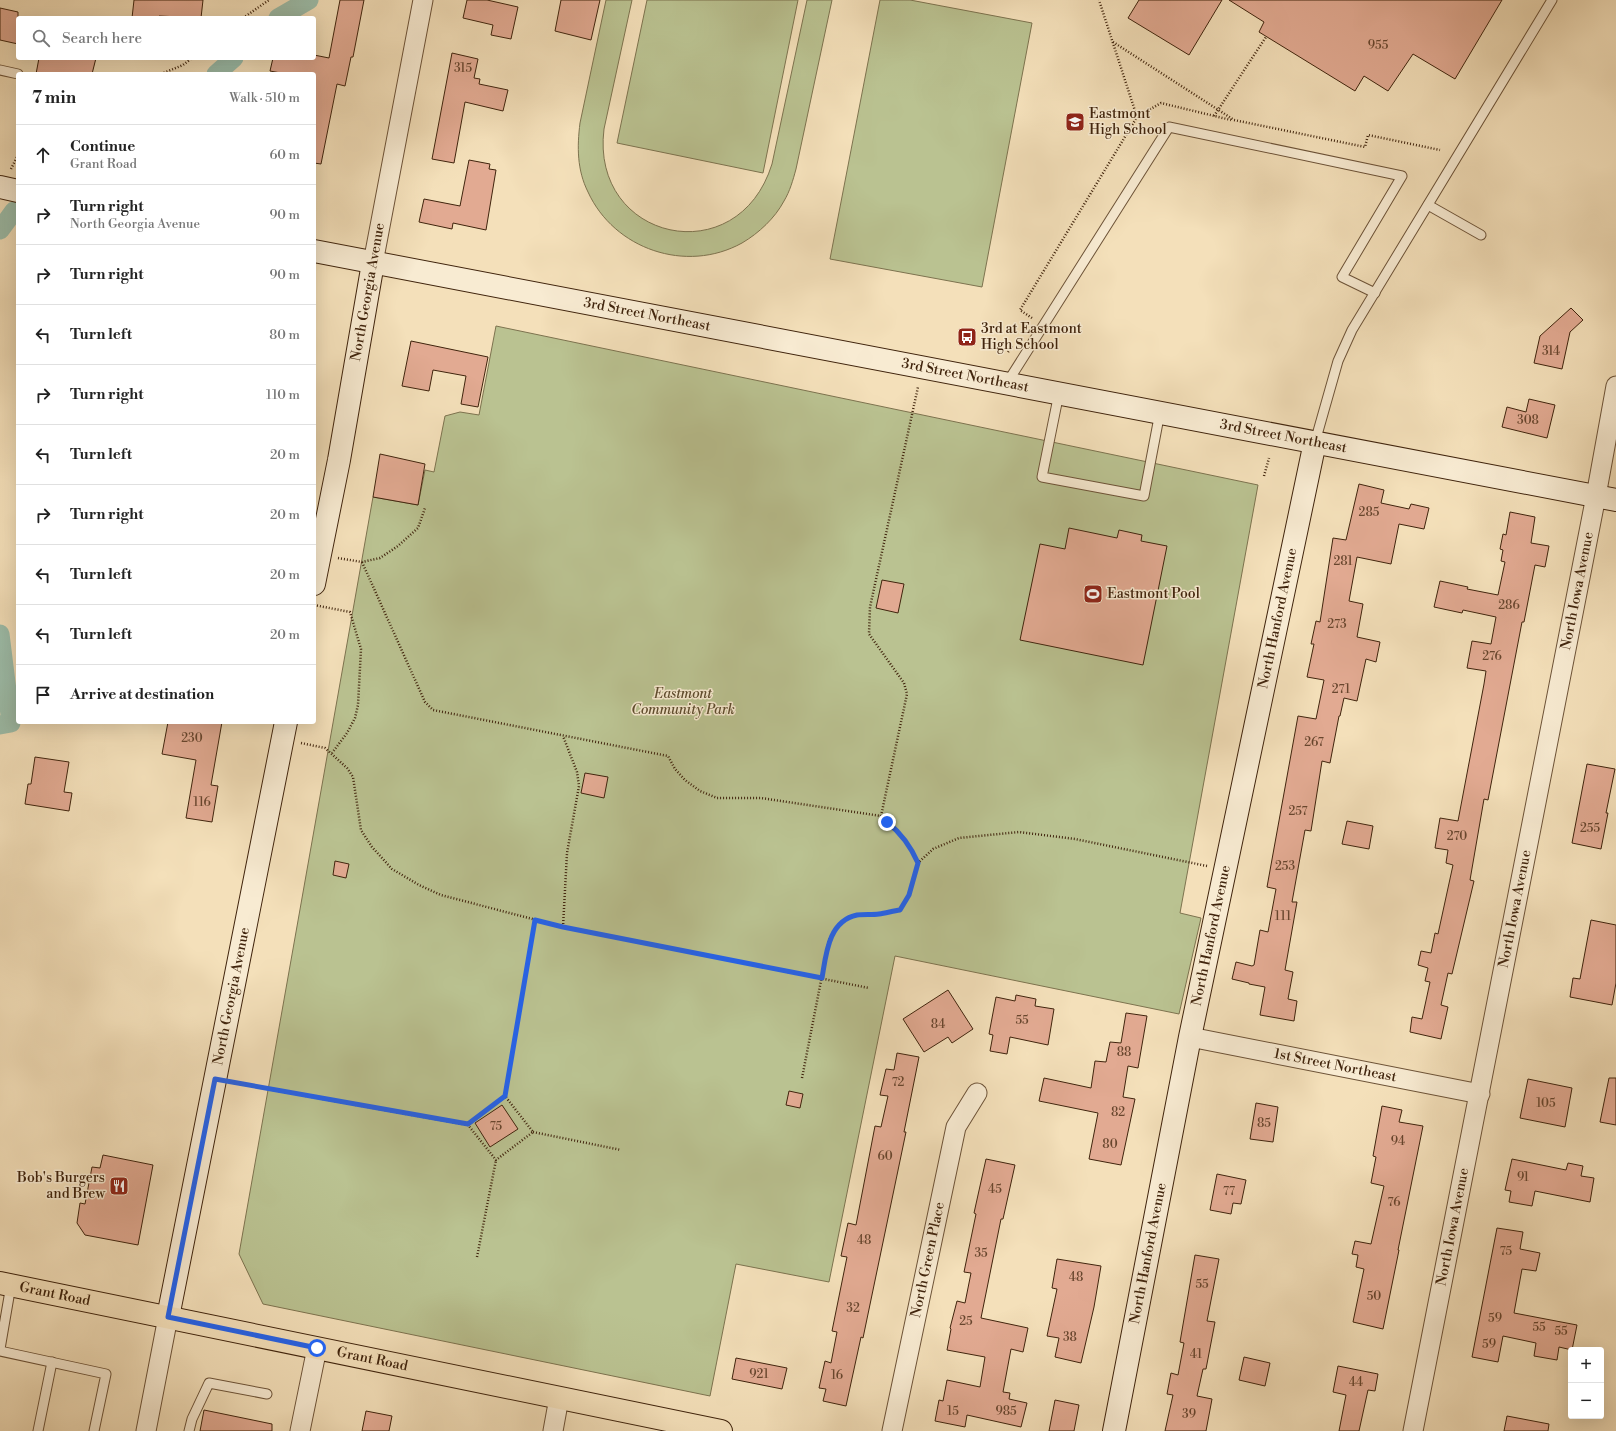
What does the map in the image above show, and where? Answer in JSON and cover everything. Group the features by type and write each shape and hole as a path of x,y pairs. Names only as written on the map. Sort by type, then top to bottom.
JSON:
{"main road":[{"name":"Grant Road","path":"6,1284 722,1431"}],"street":[{"name":"North Georgia Avenue","path":"316,575 339,460 373,263 423,0"},
{"path":"0,187 16,191"},
{"name":"3rd Street Northeast","path":"316,251 1606,498"},
{"name":"North Iowa Avenue","path":"1413,1431 1480,1094 1606,498 1616,386"},
{"name":"North Hanford Avenue","path":"1114,1431 1190,1037 1315,442"},
{"name":"North Georgia Avenue","path":"168,1317 285,731"},
{"name":"1st Street Northeast","path":"1190,1037 1480,1094"},
{"name":"North Green Place","path":"892,1431 956,1127 977,1093"},
{"path":"146,1431 168,1317"},
{"path":"300,1431 317,1348"},
{"path":"553,1431 559,1398"}],"lane":[{"path":"1315,442 1338,361 1352,330 1552,0"},
{"path":"0,70 16,74"},
{"path":"1008,383 1169,128 1402,176 1342,277 1375,293"},
{"path":"1428,205 1481,235"},
{"path":"1059,393 1042,477 1144,496 1160,412"},
{"path":"6,1284 0,1350 106,1374 94,1431"},
{"path":"38,1431 52,1362"},
{"path":"189,1431 192,1419 209,1383 267,1394"}],"path":[{"path":"246,16 269,0"},
{"path":"1099,0 1137,117"},
{"path":"1214,116 1266,36"},
{"path":"1113,42 1234,120"},
{"path":"166,72 183,65 189,60"},
{"path":"1028,324 1032,318 1020,310 1137,117 1161,104 1365,147 1368,135 1440,150"},
{"path":"1008,352 1016,340"},
{"path":"881,816 907,694 904,683 869,634 870,607 923,367"},
{"path":"1264,476 1269,458"},
{"path":"320,556 362,562 380,558 398,546 418,528 425,508"},
{"path":"362,562 425,702 433,710 668,756 675,769 685,780 700,791 717,798 761,798 881,816 896,828 912,849 918,863"},
{"path":"316,605 350,612 362,649 358,705 355,718 347,733 332,753"},
{"path":"285,731 325,748 347,768 353,777 360,830 372,847 392,869 441,895 563,927 869,988"},
{"path":"563,736 577,772 579,786 567,853 563,927"},
{"path":"802,1078 829,940 834,930 843,921 856,915 878,914 900,910 909,895 918,863 933,849 959,838 1019,832 1075,839 1193,863"},
{"path":"468,1124 505,1096 535,920"},
{"path":"215,1079 468,1124 496,1160"},
{"path":"505,1096 533,1132 621,1150"},
{"path":"477,1256 496,1160 533,1132"}],"green space":[{"path":"606,0 632,0 604,129 606,167 620,197 642,218 670,230 700,231 729,221 754,199 772,164 807,0 832,0 796,169 790,189 771,219 754,235 742,243 720,252 698,256 676,256 654,250 633,241 615,228 600,212 588,192 584,184 580,167 578,150 579,132"},
{"path":"647,0 798,0 763,173 617,143"},
{"path":"880,0 910,0 1032,23 982,287 830,259"},
{"name":"Eastmont Community Park","path":"496,326 1258,485 1180,913 1201,918 1179,1014 895,956 829,1282 736,1264 710,1396 263,1304 239,1254 373,497 418,505 425,470 434,472 445,416 460,412 479,415"}],"building":[{"path":"134,0 203,0 201,16 132,16"},
{"path":"340,0 364,0 353,57 351,57 345,86 337,84 321,164 316,163 316,72 270,71 273,60 316,60 316,55 329,58"},
{"path":"467,0 487,0 518,7 511,39 491,35 493,25 463,18"},
{"path":"561,0 600,0 591,40 555,31"},
{"path":"1139,0 1222,0 1189,55 1128,18"},
{"path":"1229,0 1502,0 1455,79 1413,54 1388,91 1364,76 1355,91 1259,32 1264,22"},
{"path":"0,8 18,12 18,16 16,16 16,44 0,40"},
{"path":"452,53 478,59 474,78 480,79 479,84 508,90 503,111 465,102 454,163 432,159"},
{"path":"39,60 96,60 92,72 36,72"},
{"path":"469,160 490,164 489,169 496,170 486,230 453,223 452,229 419,222 424,199 460,206"},
{"path":"1571,308 1583,320 1570,332 1562,369 1534,363 1540,336"},
{"path":"411,341 488,357 478,407 461,404 466,376 433,370 429,391 402,386"},
{"path":"1529,399 1555,405 1547,438 1502,427 1507,407 1526,412"},
{"path":"380,454 425,464 418,505 373,497"},
{"path":"1359,484 1384,490 1381,503 1409,509 1411,504 1429,508 1424,529 1399,524 1391,564 1357,557 1349,601 1363,604 1357,637 1380,642 1376,662 1366,659 1357,701 1344,698 1330,763 1322,761 1311,831 1305,830 1292,902 1297,902 1285,970 1293,972 1288,999 1297,1001 1294,1021 1260,1015 1265,987 1232,979 1236,962 1252,966 1254,965 1260,930 1268,932 1276,889 1267,887 1298,716 1316,719 1324,680 1307,677 1314,644 1311,644 1316,621 1320,622 1333,538 1346,540"},
{"path":"1510,512 1535,517 1531,543 1549,546 1545,567 1535,565 1524,622 1522,622 1488,800 1484,799 1470,880 1474,881 1452,974 1448,973 1441,1005 1448,1007 1441,1039 1410,1032 1412,1017 1422,1019 1430,982 1425,981 1428,968 1418,965 1421,951 1431,953 1435,933 1438,934 1453,865 1446,863 1448,850 1435,848 1440,818 1458,821 1484,684 1486,671 1467,668 1472,641 1491,644 1496,617 1463,610 1462,613 1434,607 1440,581 1468,587 1467,589 1498,595 1505,562 1501,561 1503,550 1500,549 1503,534 1506,535"},
{"name":"Eastmont Pool","path":"1069,528 1117,538 1119,530 1142,535 1141,541 1167,546 1143,665 1020,640 1040,544 1065,549"},
{"path":"882,580 904,584 898,613 876,608"},
{"path":"168,724 222,724 211,785 218,786 212,822 186,818 196,760 162,754"},
{"path":"35,757 69,762 64,792 72,793 69,811 25,804 28,784 31,784"},
{"path":"1587,764 1615,769 1606,813 1608,813 1601,849 1572,843"},
{"path":"585,773 608,777 604,798 581,793"},
{"path":"1347,821 1373,826 1369,849 1342,844"},
{"path":"335,861 349,864 346,878 333,875"},
{"path":"1591,920 1616,925 1616,983 1612,1005 1570,997 1573,978 1580,979"},
{"path":"948,990 973,1029 952,1043 948,1037 924,1052 903,1019"},
{"path":"1016,995 1036,999 1035,1006 1054,1009 1048,1045 1010,1037 1007,1054 990,1051 993,1035 989,1034 996,997 1015,1001"},
{"path":"1126,1013 1147,1016 1138,1068 1128,1066 1123,1097 1135,1099 1121,1165 1089,1159 1098,1113 1039,1101 1044,1078 1091,1088 1095,1061 1106,1062 1110,1042 1121,1043"},
{"path":"897,1053 919,1057 904,1132 906,1132 863,1338 861,1337 846,1406 823,1401 826,1389 819,1388 825,1361 831,1363 837,1332 832,1331 847,1257 841,1256 848,1223 856,1225 875,1126 881,1127 888,1096 880,1095 886,1069 894,1070"},
{"path":"1609,1078 1616,1078 1616,1125 1600,1122"},
{"path":"1528,1079 1572,1088 1565,1127 1520,1118"},
{"path":"789,1091 803,1094 800,1108 786,1105"},
{"path":"1256,1103 1278,1107 1273,1142 1250,1139"},
{"path":"502,1105 518,1129 490,1147 475,1123"},
{"path":"1382,1106 1402,1110 1399,1122 1423,1126 1383,1329 1353,1322 1364,1269 1356,1267 1358,1255 1352,1254 1355,1241 1371,1244 1384,1186 1371,1183 1376,1157 1373,1156"},
{"name":"Bob's Burgers and Brew","path":"103,1155 153,1165 138,1245 85,1235 77,1223 80,1203 85,1204 92,1167 100,1168"},
{"path":"986,1159 1015,1165 1003,1219 1001,1219 981,1318 1028,1328 1023,1352 1011,1349 1003,1392 1010,1393 1009,1399 1027,1403 1021,1427 967,1415 965,1427 935,1421 939,1400 943,1401 947,1380 980,1387 985,1357 947,1350 950,1328 957,1301 965,1303 971,1273 964,1272 976,1214 974,1213"},
{"path":"1512,1159 1566,1170 1568,1163 1583,1166 1581,1176 1594,1178 1590,1202 1535,1191 1532,1206 1509,1202 1511,1191 1505,1190"},
{"path":"1217,1174 1246,1180 1241,1204 1233,1203 1231,1214 1210,1210"},
{"path":"1497,1228 1523,1232 1520,1249 1540,1253 1536,1271 1522,1269 1514,1313 1577,1325 1573,1347 1568,1347 1568,1349 1559,1347 1557,1360 1534,1356 1536,1343 1503,1336 1498,1362 1472,1357"},
{"path":"1195,1255 1219,1259 1207,1321 1215,1322 1206,1369 1203,1369 1197,1396 1212,1399 1206,1431 1165,1431 1173,1395 1167,1394 1171,1373 1178,1375 1184,1343 1180,1342"},
{"path":"1057,1259 1101,1266 1094,1307 1081,1363 1055,1357 1059,1338 1047,1336 1057,1289 1052,1288"},
{"path":"1244,1357 1270,1363 1265,1386 1239,1380"},
{"path":"736,1358 787,1368 782,1389 732,1379"},
{"path":"1338,1366 1378,1374 1375,1391 1368,1390 1359,1431 1339,1431 1346,1395 1333,1392"},
{"path":"1055,1400 1079,1405 1074,1431 1049,1431"},
{"path":"204,1410 272,1424 272,1431 200,1431"},
{"path":"366,1411 392,1416 389,1431 362,1431"},
{"path":"1507,1416 1549,1424 1548,1431 1504,1431"}],"waterway":[{"path":"281,16 309,0"},
{"path":"218,72 232,60"},
{"path":"0,230 14,211"},
{"path":"0,634 11,723 0,725"}],"place":[{"name":"Eastmont High School","path":"1075,122"},
{"name":"3rd at Eastmont High School","path":"967,337"},
{"name":"Eastmont Pool","path":"1093,594"},
{"name":"Bob's Burgers and Brew","path":"119,1186"}],"route":[{"path":"317,1348 168,1317 215,1079 468,1124 505,1096 535,920 563,927 822,978 829,940 834,930 843,921 856,915 878,914 900,910 909,895 918,863 912,849 896,828 887,822"}]}
